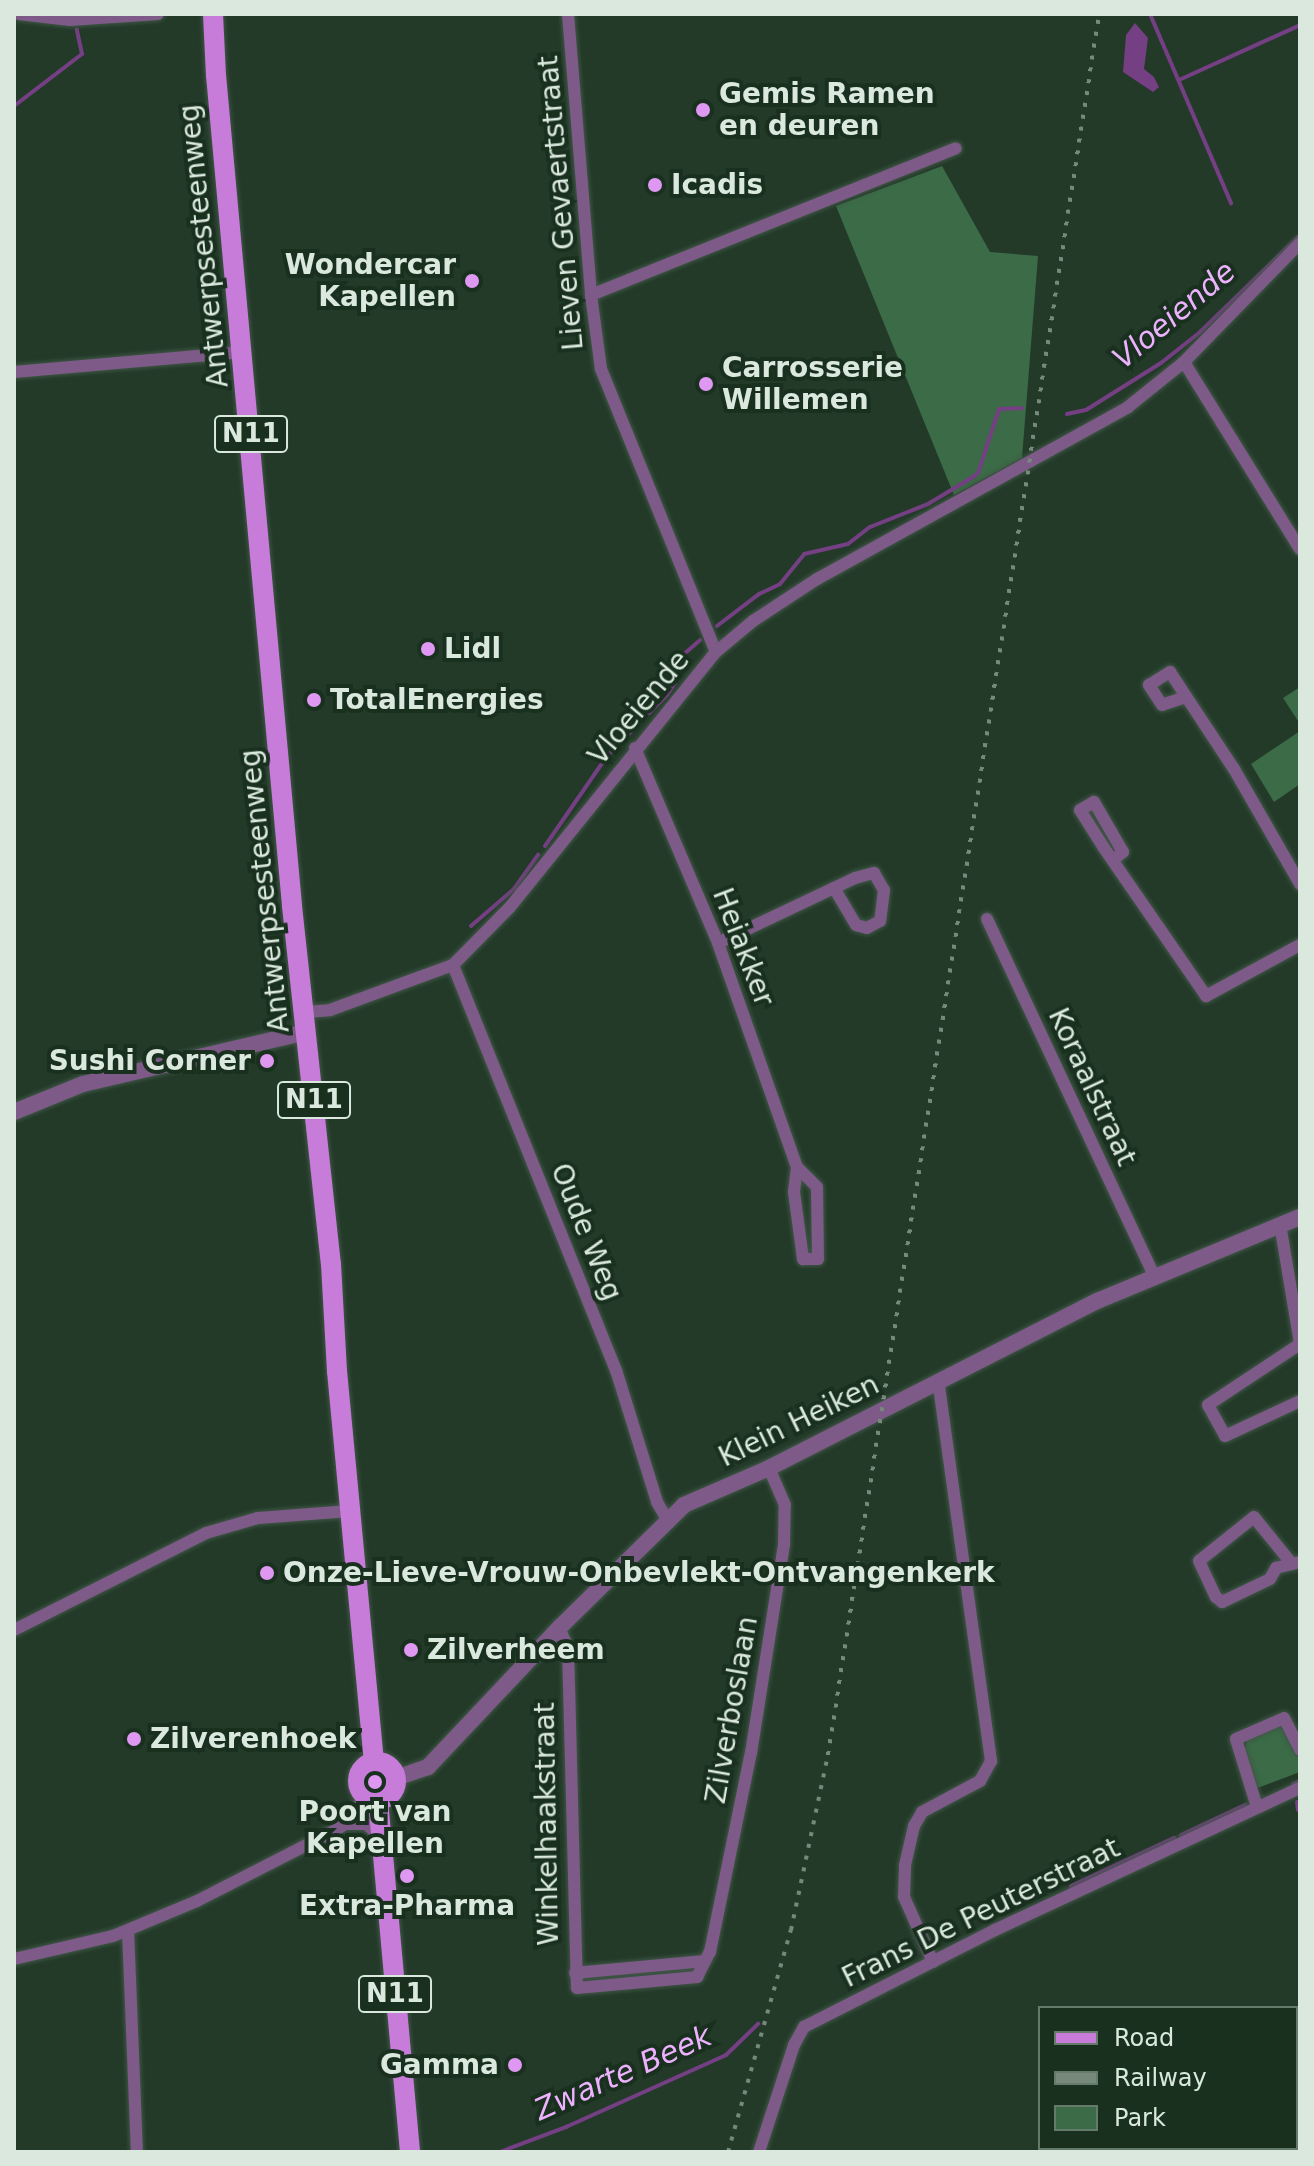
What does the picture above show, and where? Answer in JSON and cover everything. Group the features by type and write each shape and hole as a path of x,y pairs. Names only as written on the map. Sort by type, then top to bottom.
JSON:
{"main road":[{"name":"Antwerpsesteenweg","path":"213,14 216,75 305,1022 331,1264 374,1762"},
{"path":"372,1798 394,1790 396,1778 390,1767 374,1762"},
{"name":"N11","path":"374,1762 364,1766 358,1776 359,1787 372,1798 381,1837 410,2152"}],"street":[{"path":"19,14 70,20 158,14"},
{"name":"Lieven Gevaertstraat","path":"568,14 591,295 601,369 716,652"},
{"path":"591,295 956,148"},
{"name":"Vloeiende","path":"305,1022 453,965 510,907 635,748 716,652 753,621 817,579 1128,407 1184,362 1300,243"},
{"path":"14,372 243,352"},
{"path":"1184,362 1300,549"},
{"path":"1186,697 1234,769 1300,884"},
{"name":"Heiakker","path":"635,748 718,943 797,1167 817,1187 818,1259 803,1259 799,1248 794,1192 797,1167"},
{"path":"1113,860 1206,996 1300,945"},
{"path":"718,943 834,888 874,873 884,890 880,921 867,928 856,925 834,888"},
{"name":"Koraalstraat","path":"987,919 1154,1275"},
{"name":"Oude Weg","path":"453,965 616,1370 657,1502 667,1519"},
{"path":"14,1112 83,1084 305,1022"},
{"name":"Klein Heiken","path":"396,1778 428,1767 667,1519 707,1493 769,1468 1154,1275 1300,1217"},
{"path":"1280,1224 1297,1302 1300,1344 1208,1405 1225,1436 1300,1401"},
{"path":"933,1962 904,1897 905,1865 914,1826 922,1812 980,1781 991,1761 938,1381"},
{"name":"Zilverboslaan","path":"575,1973 704,1961 710,1952 755,1731 784,1544 785,1505 769,1468"},
{"path":"14,1630 206,1533 258,1518 350,1511"},
{"path":"1254,1517 1296,1563 1276,1568 1270,1579 1222,1602 1216,1597 1199,1561 1254,1517"},
{"name":"Winkelhaakstraat","path":"559,1628 568,1647 575,1973"},
{"path":"1257,1807 1236,1739 1284,1718 1300,1750"},
{"name":"Frans De Peuterstraat","path":"759,2152 794,2045 804,2027 933,1962 1300,1788"},
{"path":"14,1959 128,1930 197,1901 345,1824 372,1798"},
{"path":"345,1824 366,1824 381,1837"},
{"path":"128,1930 137,2152"}],"green space":[{"path":"942,166 990,252 1038,256 1022,458 954,495 836,206"},
{"path":"1300,687 1300,724 1283,698"},
{"path":"1300,731 1300,784 1274,802 1251,764"},
{"path":"1278,1725 1285,1729 1300,1756 1300,1772 1255,1789 1244,1753 1248,1738"}],"shaded area":[{"path":"1135,23 1148,38 1144,69 1154,77 1159,87 1153,92 1123,72 1126,35"}],"waterway":[{"path":"1150,14 1231,203"},
{"path":"1179,80 1300,25"},
{"path":"14,106 82,54 77,30"},
{"name":"Vloeiende","path":"1067,414 1086,410 1161,363 1199,333 1300,235"},
{"name":"Vloeiende","path":"717,626 759,594 780,584 804,554 848,544 870,527 928,504 973,477 978,473 999,409 1022,408"},
{"name":"Vloeiende","path":"545,846 607,756 667,695 675,683 676,661 700,640"},
{"name":"Vloeiende","path":"471,926 514,889 538,855"},
{"name":"Zwarte Beek","path":"1293,1784 1300,1781"},
{"path":"1297,1802 1298,1810"},
{"name":"Zwarte Beek","path":"1181,1835 1245,1805"},
{"name":"Zwarte Beek","path":"1071,1886 1174,1838"},
{"name":"Zwarte Beek","path":"500,2152 566,2127 726,2055 758,2024"}],"railway":[{"path":"728,2152 791,1930 828,1755 1099,14"}],"place":[{"name":"Gemis Ramen en deuren","path":"703,110"},
{"name":"Icadis","path":"655,185"},
{"name":"Wondercar Kapellen","path":"472,281"},
{"name":"Carrosserie Willemen","path":"706,384"},
{"name":"Lidl","path":"428,649"},
{"name":"TotalEnergies","path":"314,700"},
{"name":"Sushi Corner","path":"267,1061"},
{"name":"Onze-Lieve-Vrouw-Onbevlekt-Ontvangenkerk","path":"267,1573"},
{"name":"Zilverheem","path":"411,1650"},
{"name":"Zilverenhoek","path":"134,1739"},
{"name":"Poort van Kapellen","path":"375,1782"},
{"name":"Extra-Pharma","path":"407,1876"},
{"name":"Gamma","path":"515,2065"}]}
